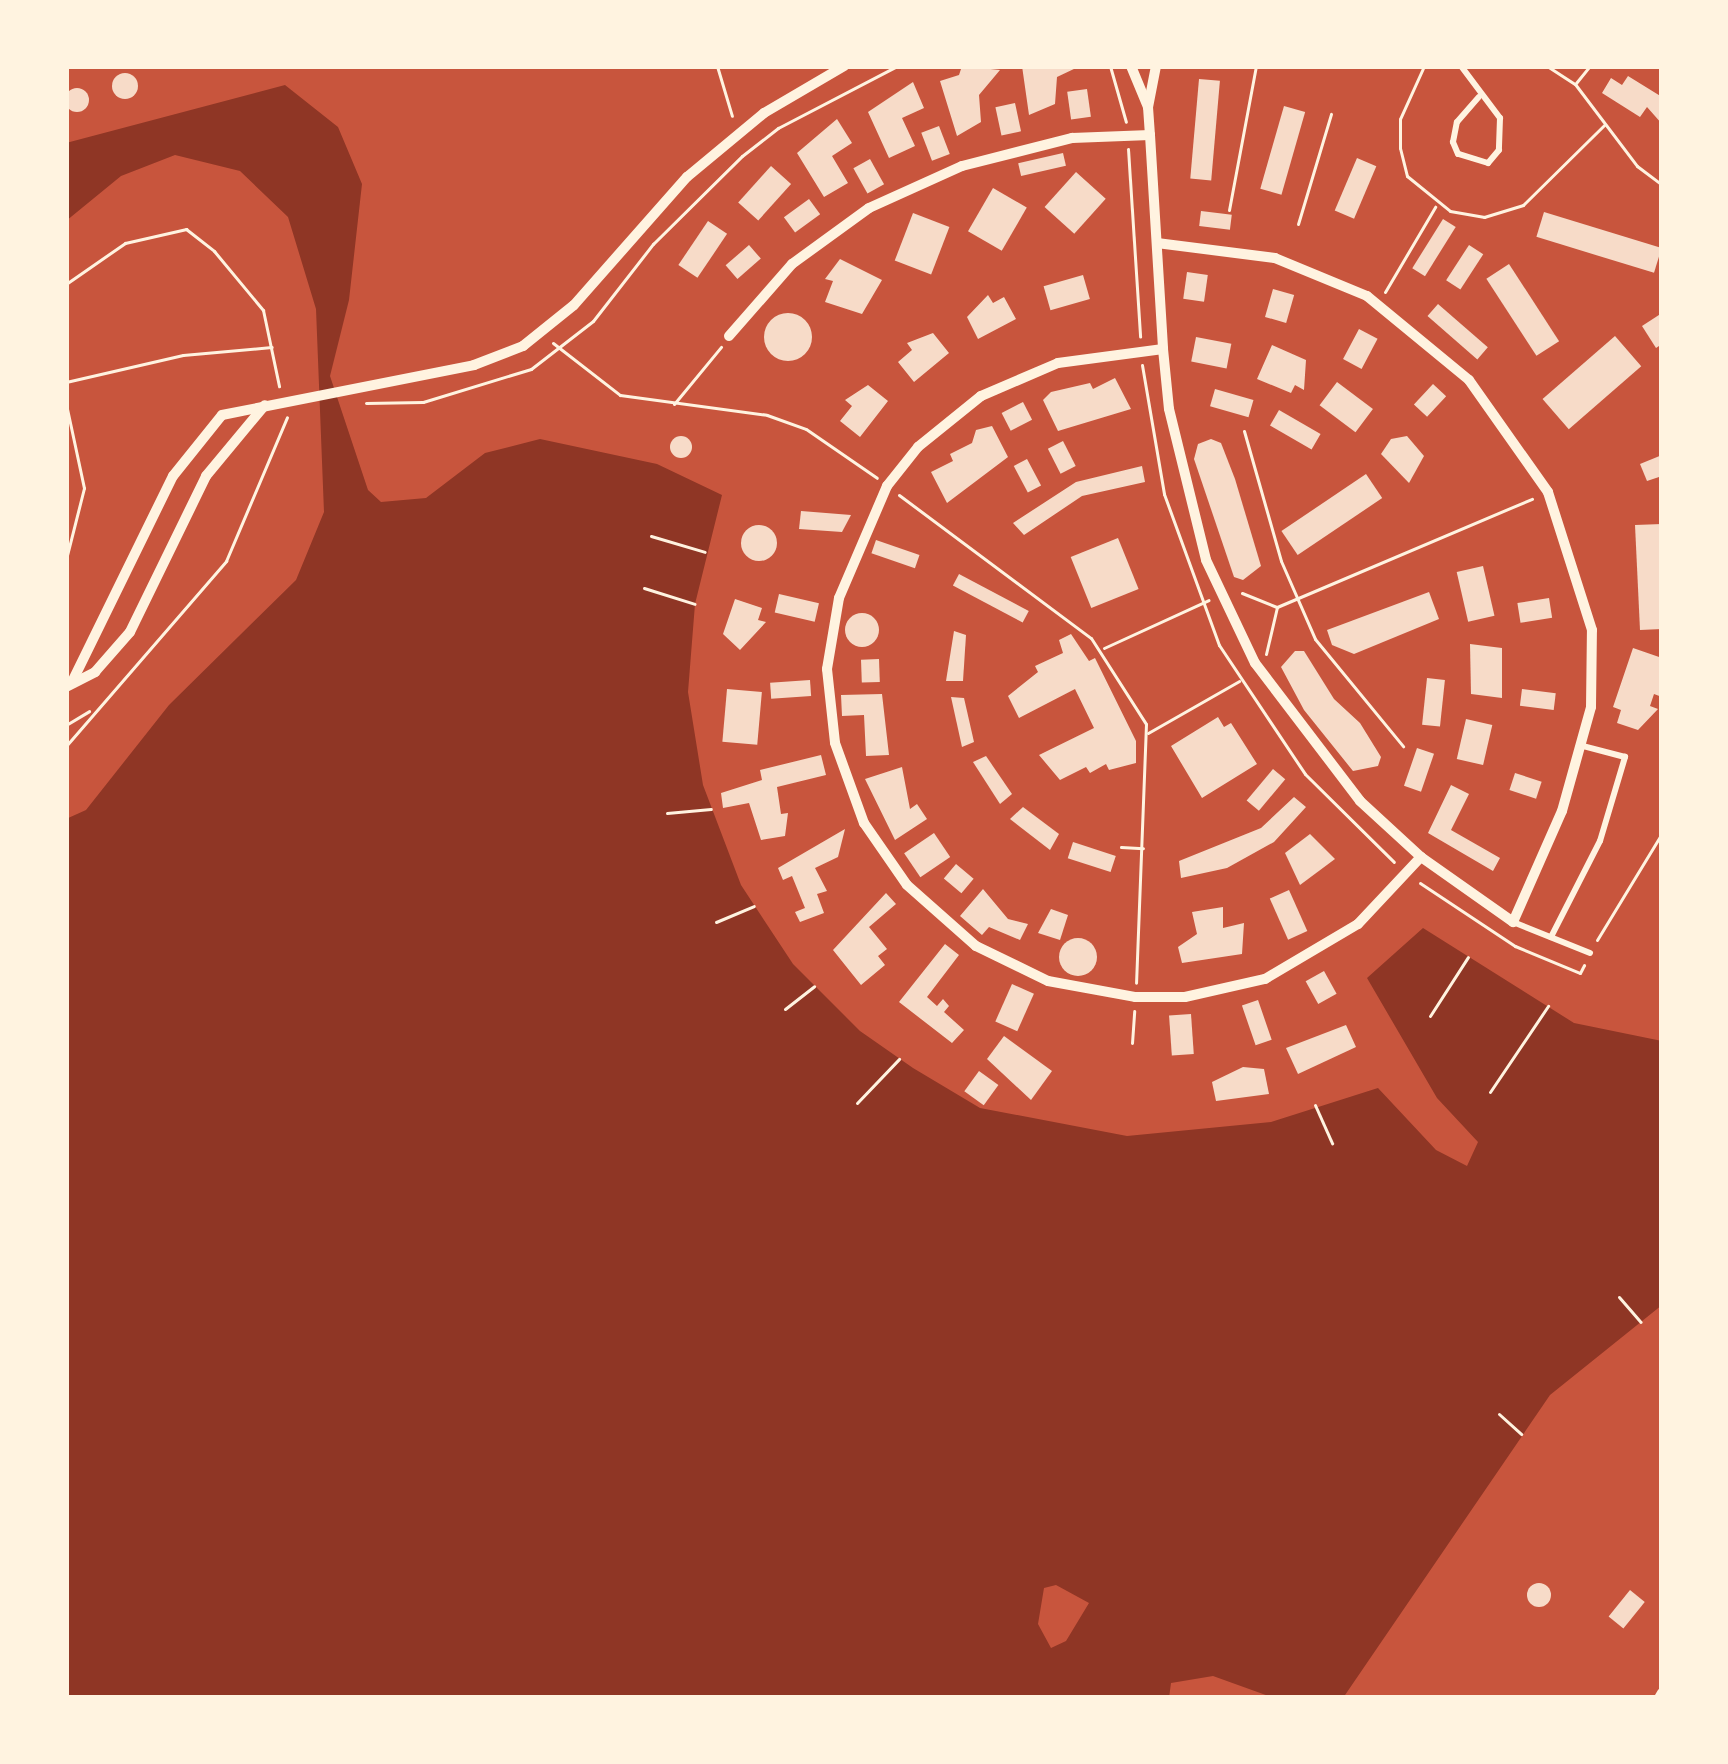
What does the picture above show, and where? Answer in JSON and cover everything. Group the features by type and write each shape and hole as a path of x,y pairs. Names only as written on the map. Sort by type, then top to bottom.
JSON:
{"street":[{"path":"69,685 193,443 222,415 306,394 474,365 544,333 736,134 844,66"},
{"path":"1131,66 1148,107"},
{"path":"1156,66 1148,107 1163,349 1178,470 1222,594 1258,668 1360,801 1420,857 1513,922 1583,746 1592,631 1548,492 1469,380 1378,303 1275,258 1157,243"},
{"path":"729,336 793,264 869,208 962,166 1072,138 1150,135"},
{"path":"1163,349 1058,363 981,396 918,447 887,486 839,598 827,669 843,776 863,823 907,885 976,946 1048,981 1135,997 1185,997 1265,979 1346,932 1420,857"},
{"path":"69,685 95,672 130,632 206,476 265,405"}],"lane":[{"path":"1461,66 1474,76 1479,98 1500,118 1499,150 1488,163 1458,154 1453,142 1457,122 1479,98"},
{"path":"1551,937 1600,841 1624,757 1583,746"},
{"path":"1513,922 1590,953"}],"path":[{"path":"717,66 736,134"},
{"path":"1110,66 1127,136 1141,351 1164,494 1202,603 1240,681 1305,774 1407,873 1515,946 1580,974 1662,833"},
{"path":"1229,210 1256,66"},
{"path":"1547,66 1575,84 1637,166 1662,185"},
{"path":"1575,84 1590,66"},
{"path":"1298,224 1331,114"},
{"path":"1378,303 1436,206"},
{"path":"66,284 125,243 186,230 252,293 274,346 286,417 252,515 226,561 91,710 66,746"},
{"path":"544,333 589,378 620,395 767,415 806,429 1102,649 1147,734 1132,1043"},
{"path":"674,404 729,336"},
{"path":"66,382 183,355 274,346"},
{"path":"66,404 84,488 66,559"},
{"path":"286,417 298,412"},
{"path":"1244,431 1281,561 1315,638 1403,746"},
{"path":"1102,649 1222,594 1244,592 1277,607 1548,492"},
{"path":"651,536 705,552"},
{"path":"644,589 694,604"},
{"path":"1147,734 1258,668 1273,643 1277,607"},
{"path":"66,725 91,710"},
{"path":"668,813 711,809"},
{"path":"1121,847 1144,848"},
{"path":"716,922 754,906"},
{"path":"1430,1016 1468,957"},
{"path":"785,1009 814,986"},
{"path":"1490,1092 1548,1006"},
{"path":"856,1102 899,1058"},
{"path":"1316,1106 1332,1143"},
{"path":"1618,1297 1641,1322"},
{"path":"1499,1414 1521,1434"}],"shaded area":[{"path":"285,85 338,127 362,184 349,300 330,376 368,490 381,502 426,498 485,453 540,439 657,464 722,495 695,604 688,692 703,785 741,885 793,964 860,1031 980,1108 1127,1136 1271,1122 1378,1088 1436,1150 1467,1166 1478,1142 1437,1098 1367,978 1423,928 1574,1023 1662,1041 1662,1305 1550,1395 1343,1698 1274,1698 1213,1676 1171,1683 1169,1698 66,1698 66,819 86,810 169,705 296,580 324,512 316,309 288,217 240,171 175,155 121,176 66,221 66,143","holes":["1056,1585 1089,1603 1066,1641 1051,1648 1038,1624 1044,1588"]}],"building":[{"path":"962,66 1000,70 979,95 981,122 957,136 940,81 959,75"},
{"path":"1022,66 1076,68 1057,77 1055,104 1029,115"},
{"path":"125,73 138,86 125,99 112,86"},
{"path":"1628,76 1662,97 1662,124 1647,107 1640,117 1602,93 1611,78 1622,85"},
{"path":"1199,79 1220,81 1211,180 1190,179"},
{"path":"913,82 924,108 902,118 915,146 889,158 868,112"},
{"path":"77,88 89,100 77,112 65,100"},
{"path":"1087,89 1091,117 1071,120 1067,92"},
{"path":"1015,103 1021,131 1001,136 995,107"},
{"path":"1284,106 1305,112 1281,195 1260,189"},
{"path":"837,119 852,143 832,156 848,183 824,197 797,153"},
{"path":"939,126 950,154 932,161 921,133"},
{"path":"1063,153 1066,166 1021,176 1018,163"},
{"path":"1357,158 1376,166 1354,219 1335,210"},
{"path":"870,159 884,184 867,194 853,168"},
{"path":"771,166 791,184 758,220 738,202"},
{"path":"1076,172 1106,199 1074,234 1045,207"},
{"path":"993,188 1027,207 1002,251 968,231"},
{"path":"809,199 820,214 795,233 784,217"},
{"path":"1201,211 1232,215 1230,230 1199,226"},
{"path":"1544,212 1662,248 1654,273 1536,237"},
{"path":"913,213 949,227 931,275 895,261"},
{"path":"1443,219 1456,227 1425,276 1412,268"},
{"path":"708,221 727,234 697,278 678,265"},
{"path":"749,245 761,259 737,279 726,265"},
{"path":"1469,245 1483,254 1460,289 1446,280"},
{"path":"840,259 882,280 862,314 825,302 833,281 825,279"},
{"path":"1509,264 1559,341 1536,356 1486,279"},
{"path":"1187,272 1208,275 1204,302 1183,299"},
{"path":"1083,275 1090,299 1050,310 1044,286"},
{"path":"1273,289 1294,295 1286,323 1265,317"},
{"path":"988,295 993,303 1004,297 1016,319 978,339 967,317"},
{"path":"1438,304 1488,347 1477,359 1428,316"},
{"path":"788,313 805,320 812,337 805,354 788,361 771,354 764,337 771,320"},
{"path":"1662,313 1662,344 1656,348 1642,326"},
{"path":"1359,329 1378,339 1362,369 1343,359"},
{"path":"933,333 949,353 914,382 898,362 912,350 907,343"},
{"path":"1615,336 1641,366 1569,429 1543,399"},
{"path":"1196,337 1231,344 1227,368 1191,362"},
{"path":"1272,345 1306,360 1304,390 1295,385 1291,393 1257,379"},
{"path":"1115,378 1131,409 1058,431 1043,400 1051,392 1090,383 1093,389"},
{"path":"1337,382 1373,409 1355,432 1320,405"},
{"path":"1433,384 1446,396 1427,417 1414,404"},
{"path":"868,385 888,401 860,437 840,421 852,406 845,400"},
{"path":"1215,389 1253,400 1248,417 1210,406"},
{"path":"1023,402 1032,420 1011,431 1002,413"},
{"path":"1279,410 1321,434 1312,450 1270,426"},
{"path":"992,426 1008,457 947,503 931,472 953,461 950,454 972,443 976,430"},
{"path":"681,436 692,447 681,458 670,447"},
{"path":"1407,436 1424,456 1409,483 1381,454 1391,439"},
{"path":"1211,439 1221,443 1261,566 1243,580 1234,577 1194,459 1198,444"},
{"path":"1063,441 1076,466 1061,474 1048,449"},
{"path":"1662,455 1662,476 1647,481 1640,464"},
{"path":"1027,459 1041,485 1028,493 1014,466"},
{"path":"1142,466 1145,482 1082,496 1024,535 1013,523 1076,482"},
{"path":"1366,474 1382,498 1298,555 1281,531"},
{"path":"801,511 851,515 842,532 799,529"},
{"path":"1662,524 1662,629 1640,630 1635,525"},
{"path":"759,525 772,530 777,543 772,556 759,561 746,556 741,543 746,530"},
{"path":"1118,538 1139,589 1091,608 1071,557"},
{"path":"876,540 919,555 915,568 871,553"},
{"path":"1483,566 1494,616 1468,622 1457,572"},
{"path":"959,574 1029,611 1023,623 953,585"},
{"path":"1429,592 1439,619 1354,654 1332,645 1327,630"},
{"path":"779,594 819,603 815,622 775,613"},
{"path":"1549,598 1552,618 1521,623 1517,603"},
{"path":"735,599 762,608 758,620 766,622 740,650 723,634"},
{"path":"862,613 874,618 879,630 874,642 862,647 850,642 845,630 850,618"},
{"path":"954,631 966,635 963,681 946,681"},
{"path":"1071,634 1089,661 1095,658 1136,741 1136,763 1109,770 1106,764 1090,773 1086,767 1060,780 1039,755 1094,728 1075,689 1019,718 1008,696 1038,672 1035,666 1063,653 1059,640"},
{"path":"1470,644 1502,648 1502,698 1471,694"},
{"path":"1633,648 1662,658 1662,697 1654,694 1650,706 1658,709 1638,730 1617,723 1621,710 1613,707"},
{"path":"1295,651 1304,651 1334,699 1360,723 1381,757 1378,766 1353,771 1304,710 1281,667"},
{"path":"879,659 880,682 862,683 861,660"},
{"path":"1427,678 1445,680 1440,727 1422,725"},
{"path":"810,680 811,696 771,699 770,683"},
{"path":"727,689 762,692 757,745 722,742"},
{"path":"1522,689 1556,693 1554,710 1520,706"},
{"path":"882,694 889,755 866,756 864,715 842,716 841,695"},
{"path":"951,697 964,698 974,742 962,747"},
{"path":"1218,717 1224,727 1231,723 1257,764 1202,798 1171,746"},
{"path":"1466,719 1492,725 1483,765 1457,759"},
{"path":"1417,748 1434,754 1421,792 1404,786"},
{"path":"821,755 826,775 777,787 781,814 788,813 785,836 761,840 749,803 723,808 721,793 762,780 760,770"},
{"path":"986,756 1012,794 1000,804 973,762"},
{"path":"902,767 910,809 917,804 927,819 895,840 865,779"},
{"path":"1273,769 1285,779 1259,811 1247,800"},
{"path":"1515,773 1542,782 1536,799 1509,790"},
{"path":"1451,785 1469,794 1451,830 1500,858 1493,871 1428,833"},
{"path":"1294,797 1306,807 1274,842 1227,868 1181,878 1179,861 1261,828"},
{"path":"1023,807 1059,834 1050,850 1010,819"},
{"path":"845,829 838,857 815,868 827,891 817,894 824,913 800,922 795,912 805,908 792,876 783,880 778,868"},
{"path":"934,833 950,857 920,877 904,853"},
{"path":"1310,834 1335,859 1300,885 1285,853"},
{"path":"1073,842 1116,856 1111,872 1068,858"},
{"path":"956,864 974,879 961,893 944,879"},
{"path":"983,889 1008,919 1028,924 1020,940 989,927 982,935 960,916"},
{"path":"1289,890 1307,931 1288,940 1270,899"},
{"path":"886,893 896,904 869,927 887,949 878,956 885,965 861,985 833,950"},
{"path":"1223,907 1223,928 1244,923 1242,954 1182,963 1178,947 1197,934 1192,912"},
{"path":"1051,909 1068,915 1060,940 1038,933"},
{"path":"1078,938 1091,944 1097,957 1091,970 1078,976 1065,970 1059,957 1065,944"},
{"path":"945,944 959,955 927,997 937,1006 943,999 949,1006 944,1012 964,1030 952,1043 899,1002"},
{"path":"1324,971 1337,994 1318,1004 1306,981"},
{"path":"1012,984 1034,994 1017,1031 995,1021"},
{"path":"1258,1000 1272,1040 1256,1045 1242,1006"},
{"path":"1191,1014 1194,1054 1172,1055 1169,1016"},
{"path":"1346,1025 1356,1047 1298,1074 1286,1048"},
{"path":"1004,1036 1052,1071 1031,1100 987,1059"},
{"path":"1243,1067 1264,1069 1269,1094 1216,1101 1212,1082"},
{"path":"979,1071 998,1085 984,1105 964,1091"},
{"path":"1539,1583 1551,1595 1539,1607 1527,1595"},
{"path":"1630,1590 1645,1602 1623,1628 1609,1616"}]}
